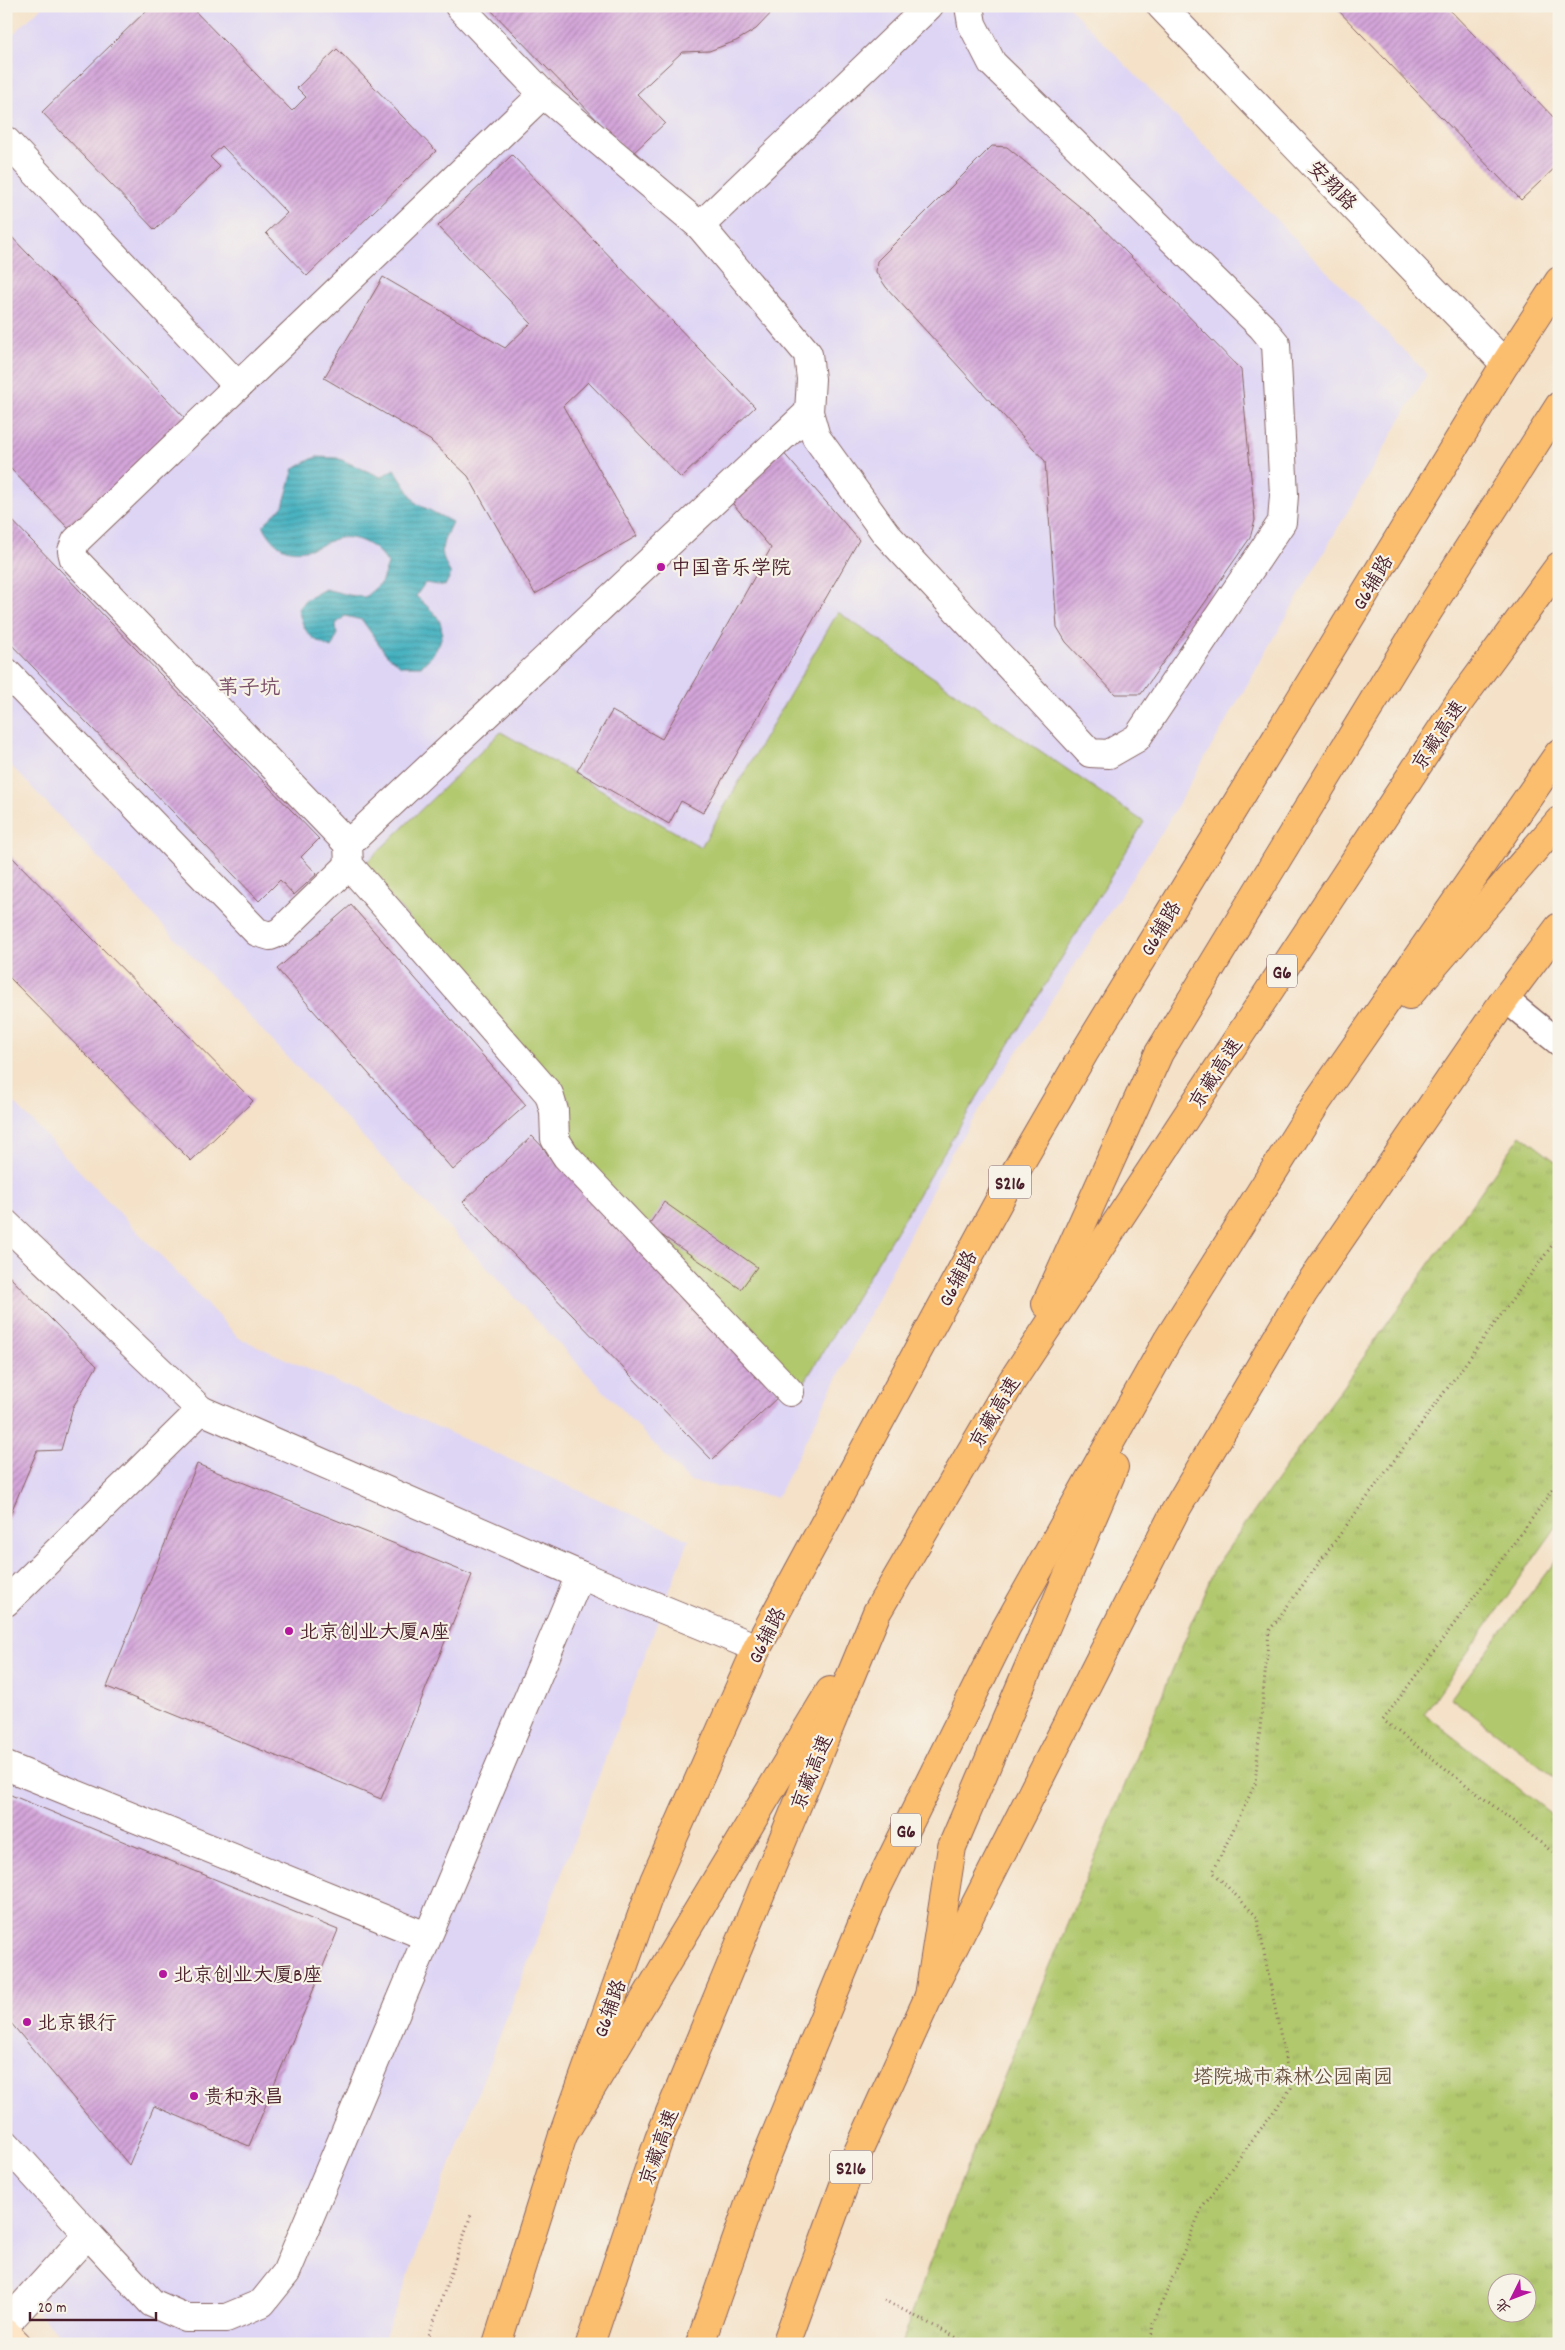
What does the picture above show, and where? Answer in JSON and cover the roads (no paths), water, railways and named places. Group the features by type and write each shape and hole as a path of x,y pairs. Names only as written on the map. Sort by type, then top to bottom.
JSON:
{"main road":[{"name":"G6辅路","path":"497,2344 563,2135 654,1881 757,1648 1006,1188 1084,1052 1505,364 1559,281"},
{"path":"1012,1380 1159,1053 1422,621 1559,406"},
{"name":"京藏高速","path":"590,2344 659,2139 877,1612 1012,1380 1460,700 1559,566"},
{"name":"G6","path":"700,2344 761,2170 877,1888 1006,1628 1168,1341 1317,1102 1559,753"},
{"path":"1317,1102 1559,821"},
{"name":"S216","path":"786,2344 848,2174 929,1996 1174,1513 1304,1292 1505,999 1559,927"},
{"path":"929,1996 952,1847 1168,1341"},
{"path":"563,2135 877,1612"}],"street":[{"path":"459,6 543,94 700,226 808,354 811,379 810,412 816,437 886,534 1090,753 1109,754 1137,738 1282,522 1284,494 1276,344 1262,327 992,63 972,24 969,6"},
{"path":"700,226 929,6"},
{"name":"安翔路","path":"1161,6 1505,364"},
{"path":"543,94 76,541 72,551 74,559 348,855 549,1094 554,1111 555,1139 566,1156 790,1392"},
{"path":"6,141 238,386"},
{"path":"6,672 258,932 270,936 280,932 348,855 810,412"},
{"path":"6,1224 201,1410 580,1575 757,1648"},
{"path":"6,1602 201,1410"},
{"path":"6,2144 152,2303 186,2318 226,2318 262,2303 286,2273 426,1936 580,1575"},
{"path":"6,1766 426,1936"},
{"path":"6,2324 88,2234"},
{"path":"6,2333 17,2344"}],"lane":[{"path":"1505,999 1559,1043"}],"water":[{"path":"316,457 337,458 381,477 394,469 416,503 452,522 443,548 444,559 451,574 445,586 425,583 416,596 436,615 442,629 436,650 421,666 401,666 386,654 362,620 345,616 336,624 337,636 331,648 317,641 305,629 298,609 305,600 325,589 365,597 381,583 388,564 374,548 354,539 336,539 314,548 296,551 283,548 272,539 263,525 283,506 294,468"}],"place":[{"name":"中国音乐学院","path":"661,567"},
{"name":"北京创业大厦A座","path":"289,1631"},
{"name":"北京创业大厦B座","path":"163,1974"},
{"name":"北京银行","path":"27,2022"},
{"name":"贵和永昌","path":"194,2096"}],"district":[{"name":"苇子坑","path":"249,687"}],"park label":[{"name":"塔院城市森林公园南园","path":"1293,2076"}]}
